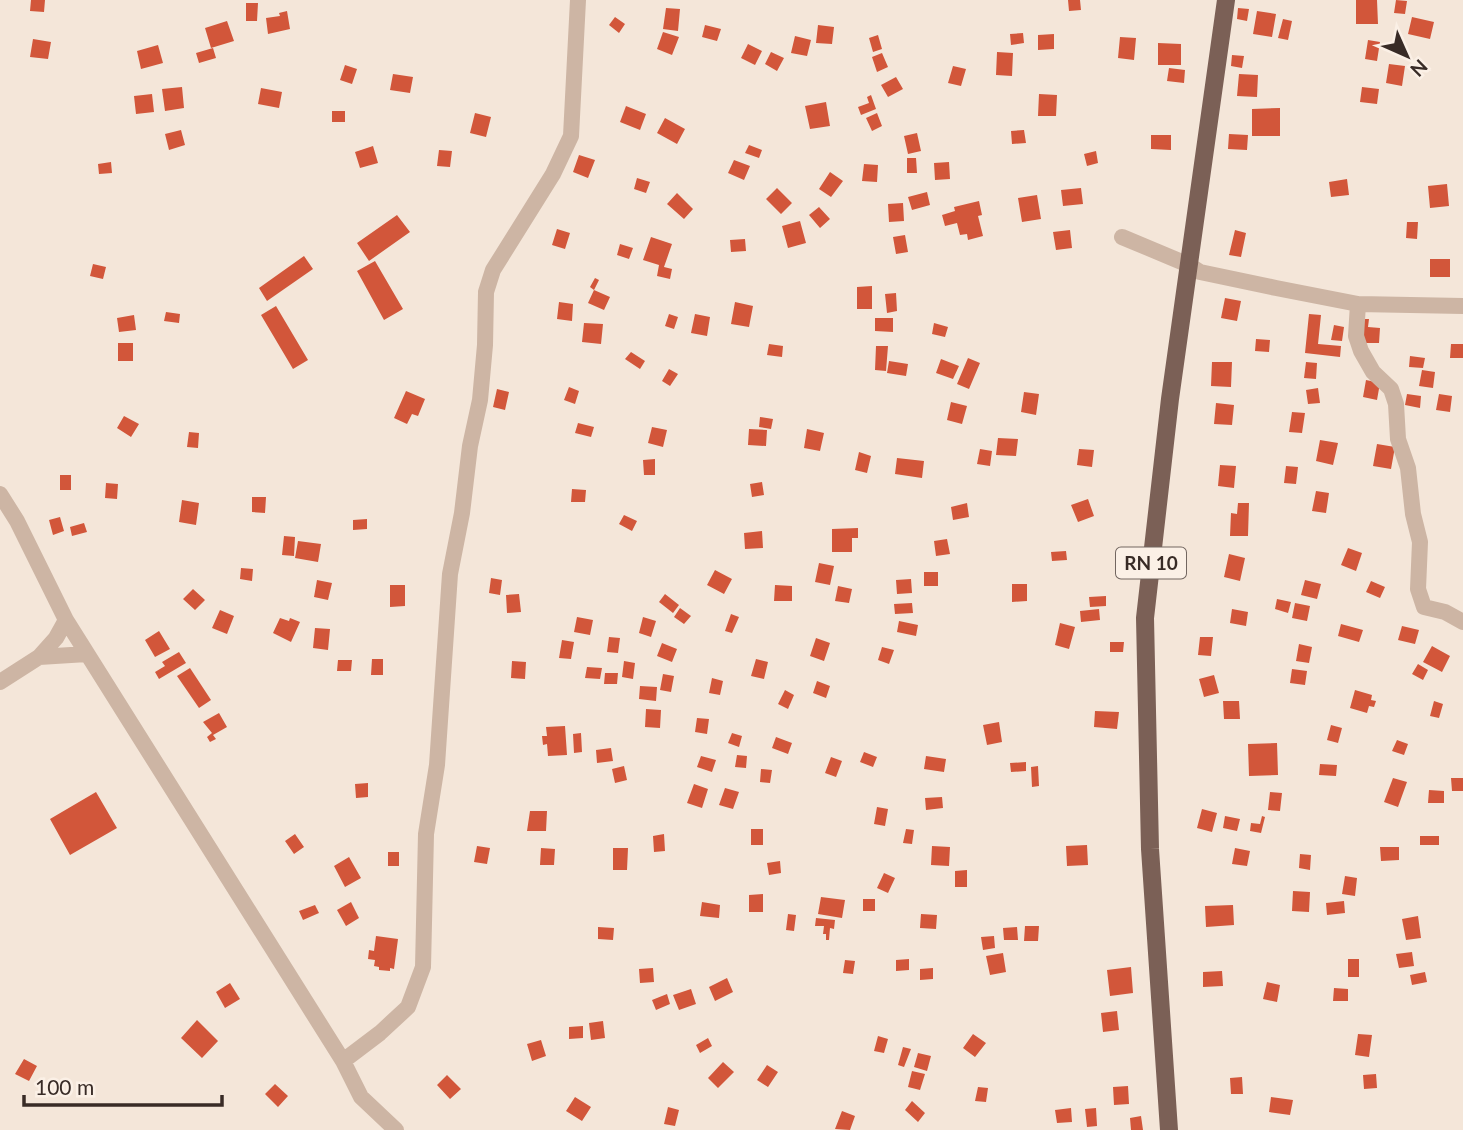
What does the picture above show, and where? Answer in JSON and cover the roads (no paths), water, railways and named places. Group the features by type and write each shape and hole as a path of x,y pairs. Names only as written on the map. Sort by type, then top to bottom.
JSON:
{"main road":[{"name":"RN 10","path":"1169,1130 1150,849 1145,618 1170,399 1226,0"}],"street":[{"path":"343,1061 380,1033 408,1007 423,967 426,834 437,765 450,574 480,400 486,292 493,270 553,174 571,136 578,0"},
{"path":"1122,237 1189,264 1200,272 1357,304 1463,306"},
{"path":"1357,304 1356,336 1361,351 1373,372 1391,389 1396,404 1398,439 1408,468 1413,514 1420,541 1418,589 1424,607 1445,612 1463,622"},
{"path":"0,494 17,520 66,620 87,654 343,1061 361,1097 392,1128"},
{"path":"0,682 39,657 56,638 66,620"},
{"path":"39,657 87,654"}]}
